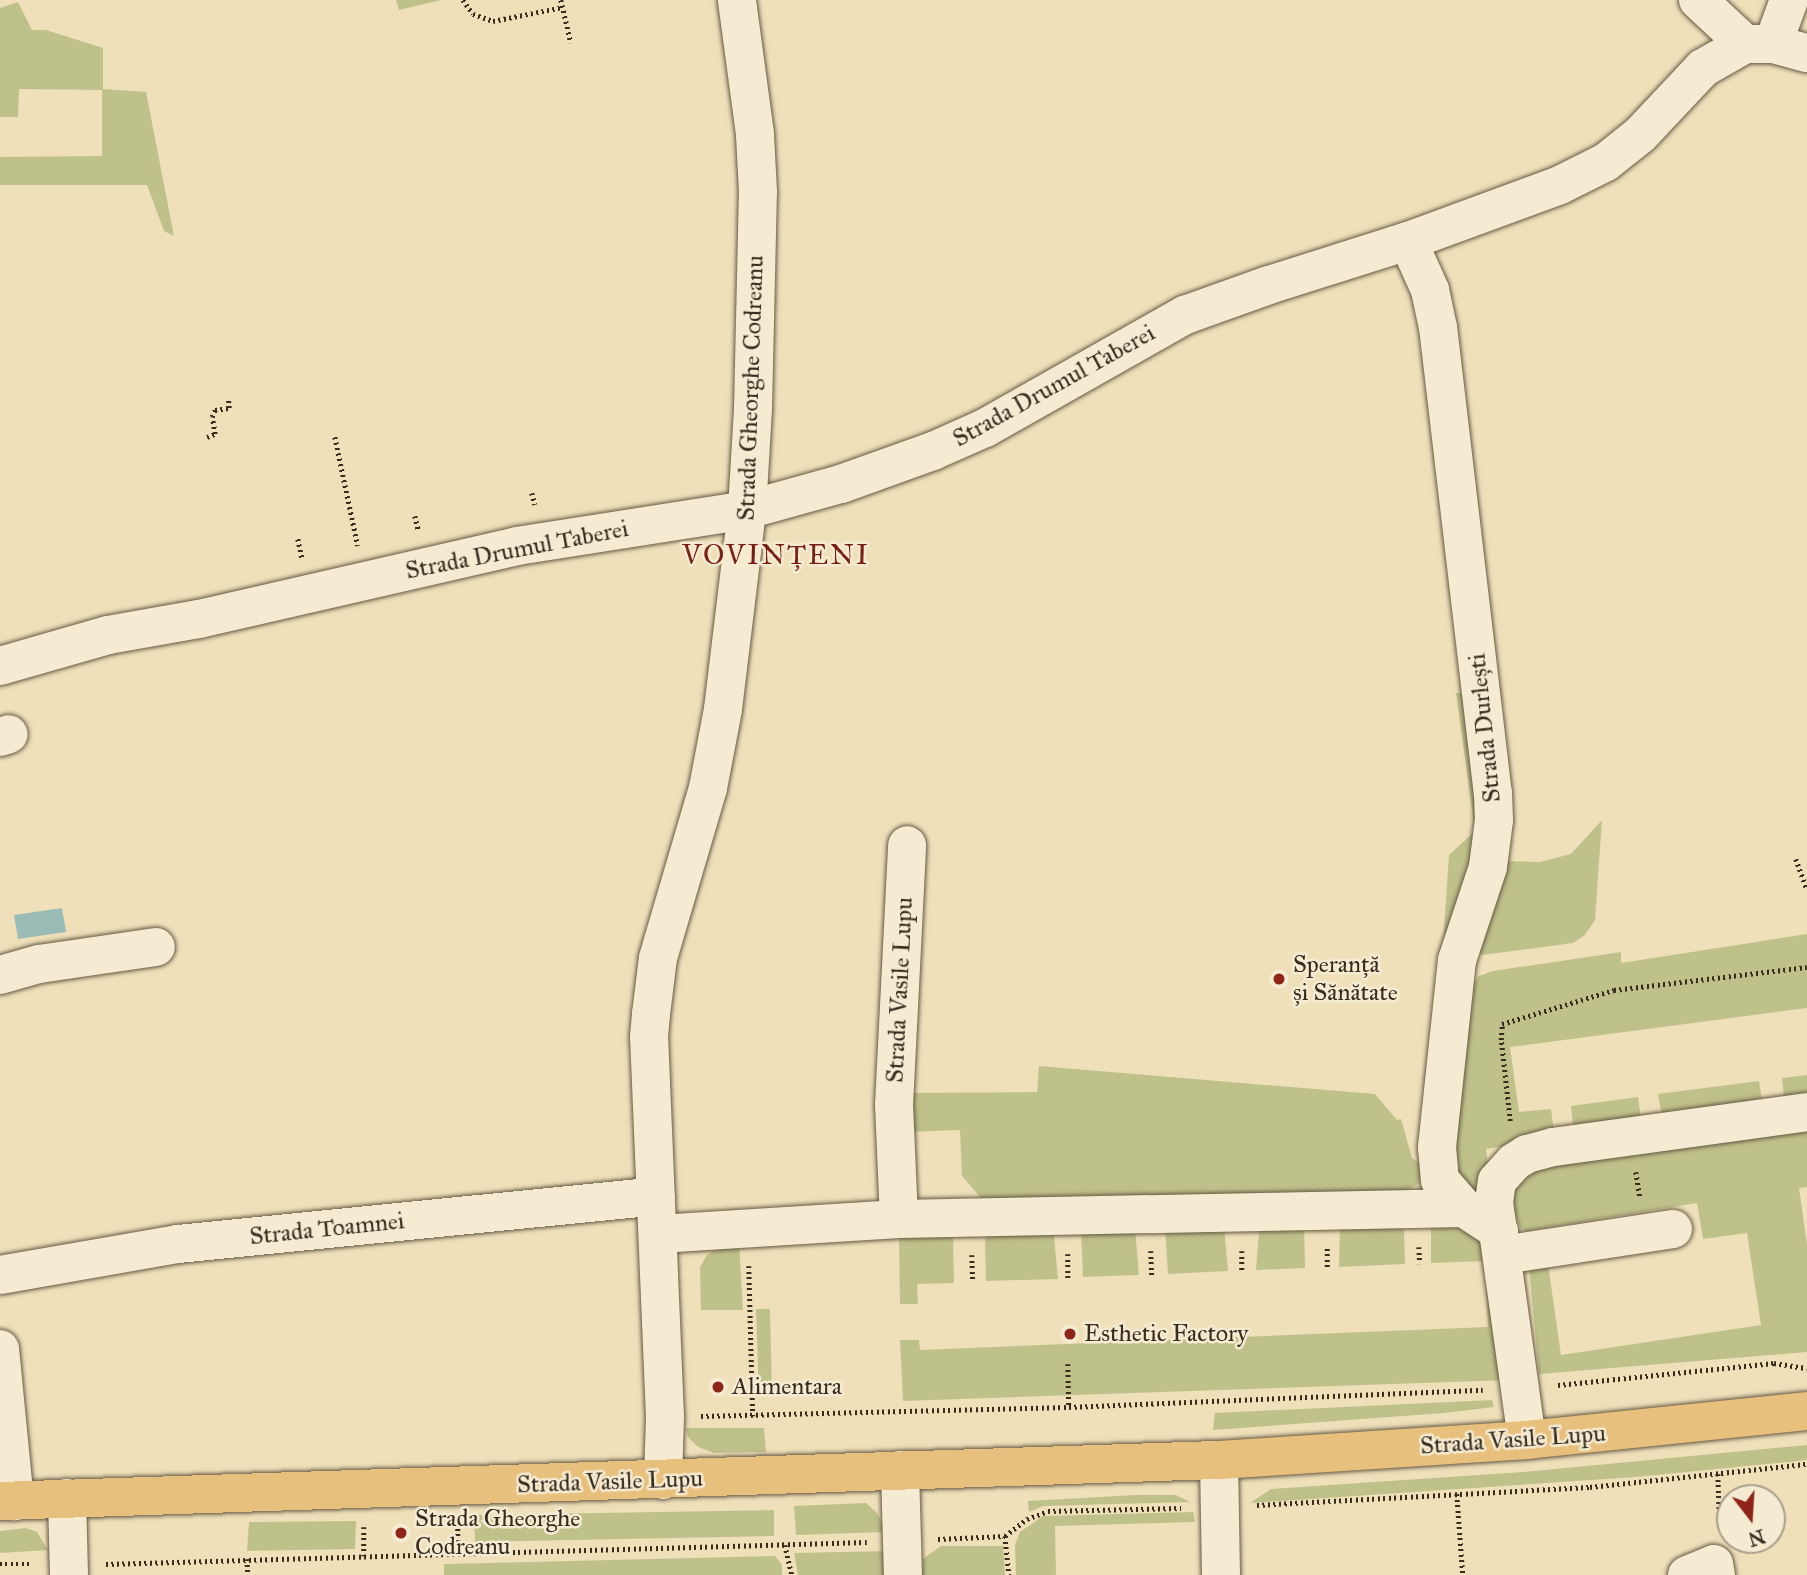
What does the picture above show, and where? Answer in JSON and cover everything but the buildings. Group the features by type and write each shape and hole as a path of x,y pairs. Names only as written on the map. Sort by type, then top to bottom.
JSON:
{"main road":[{"name":"Strada Vasile Lupu","path":"8,1501 1219,1460 1527,1440 1807,1411"}],"street":[{"name":"Strada Gheorghe Codreanu","path":"663,1480 665,1417 649,1037 658,958 708,788 723,709 747,510 755,350 758,192 755,134 737,0"},
{"path":"1698,0 1775,47 1789,0"},
{"name":"Strada Drumul Taberei","path":"0,666 108,635 199,619 517,546 747,510 841,484 933,451 1026,407 1132,342 1185,316 1269,285 1408,242 1560,185 1606,162 1640,135 1703,68 1775,47"},
{"name":"Strada Durlești","path":"1408,242 1430,290 1438,327 1494,820 1488,867 1457,960 1437,1147 1440,1180 1464,1208 1501,1243"},
{"name":"Strada Vasile Lupu","path":"899,1219 894,1105 907,845"},
{"path":"0,975 39,964 156,947"},
{"path":"1527,1440 1494,1202 1497,1181 1514,1162 1527,1154 1553,1147 1807,1112"},
{"name":"Strada Toamnei","path":"0,1275 178,1244 656,1196"},
{"path":"659,1234 899,1219 1464,1208"},
{"path":"1501,1243 1673,1229"},
{"path":"0,1349 8,1501"},
{"path":"1219,1460 1221,1575"},
{"path":"900,1470 903,1575"},
{"path":"67,1498 69,1575"},
{"path":"1687,1575 1714,1564 1716,1575"}],"path":[{"path":"463,0 480,19 493,20 563,7"},
{"path":"561,0 571,43"},
{"path":"207,437 215,434 212,417 215,410 229,408 228,397"},
{"path":"335,436 358,547"},
{"path":"532,493 536,510"},
{"path":"415,516 419,534"},
{"path":"298,539 302,558"},
{"path":"1796,859 1807,890"},
{"path":"1514,1162 1501,1040 1502,1024 1614,990 1807,967"},
{"path":"748,1228 753,1416"},
{"path":"665,1417 1069,1407 1521,1389 1774,1363 1807,1368"},
{"path":"1068,1364 1069,1407"},
{"path":"1718,1474 1718,1484"},
{"path":"1457,1494 1463,1575"},
{"path":"1005,1536 1009,1575"},
{"path":"785,1545 792,1575"},
{"path":"247,1559 248,1575"}],"green space":[{"path":"396,0 441,0 399,10"},
{"path":"18,2 32,30 46,30 103,48 103,89 146,92 174,236 164,231 147,185 0,185 0,157 102,156 102,90 19,89 18,117 0,117 0,8"},
{"path":"1456,693 1471,693 1474,699 1482,781 1482,833 1477,868 1452,946 1437,1108 1432,1108 1449,855 1475,831"},
{"path":"1602,820 1595,920 1585,935 1573,943 1482,955 1477,950 1505,861 1540,862 1571,854"},
{"path":"1807,934 1807,1008 1510,1047 1519,1112 1551,1109 1555,1138 1486,1149 1490,1178 1479,1195 1450,1175 1470,988 1479,976 1493,971 1621,952 1621,963"},
{"path":"1039,1066 1375,1094 1397,1120 1401,1119 1412,1158 1420,1164 1424,1181 1394,1197 993,1212 962,1176 960,1130 906,1132 909,1093 1037,1092"},
{"path":"1807,1075 1807,1103 1785,1106 1782,1078"},
{"path":"1759,1081 1763,1108 1663,1122 1658,1094"},
{"path":"1638,1097 1642,1125 1574,1135 1571,1106"},
{"path":"1807,1124 1807,1187 1799,1188 1807,1245 1807,1352 1539,1374 1529,1267 1548,1264 1561,1355 1761,1325 1747,1233 1703,1239 1697,1203 1526,1231 1521,1229 1514,1211 1514,1191 1520,1181 1533,1170"},
{"path":"1435,1219 1449,1219 1496,1250 1509,1380 903,1401 900,1340 919,1340 920,1350 1488,1327 1485,1261 1431,1263 1431,1229"},
{"path":"1395,1221 1404,1231 1405,1264 1339,1267 1340,1228"},
{"path":"1304,1225 1305,1268 1256,1270 1259,1230"},
{"path":"1224,1226 1228,1271 1168,1274 1165,1227"},
{"path":"1135,1228 1139,1275 1083,1277 1081,1231"},
{"path":"1047,1232 1054,1236 1058,1279 986,1281 985,1238 991,1234"},
{"path":"953,1237 954,1283 917,1284 918,1304 900,1304 899,1238"},
{"path":"739,1242 743,1310 701,1310 700,1267 707,1255 722,1245"},
{"path":"756,1309 770,1309 772,1394 759,1394"},
{"path":"1492,1400 1494,1407 1444,1413 1213,1430 1215,1413"},
{"path":"686,1428 764,1428 766,1452 714,1453 698,1447 688,1437"},
{"path":"1807,1445 1807,1460 1636,1477 1250,1503 1271,1489 1523,1472"},
{"path":"1176,1495 1190,1502 1043,1506 1029,1512 1028,1501"},
{"path":"866,1503 877,1513 887,1532 796,1535 794,1506"},
{"path":"774,1510 774,1536 475,1542 474,1515"},
{"path":"1193,1512 1195,1522 1055,1526 1056,1575 1016,1575 1015,1545 1020,1532 1043,1516"},
{"path":"356,1521 355,1549 247,1551 249,1522"},
{"path":"26,1528 37,1532 48,1550 0,1553 0,1531"},
{"path":"941,1546 1003,1546 1005,1575 922,1575 923,1559"},
{"path":"890,1551 891,1575 798,1575 794,1553"},
{"path":"775,1556 782,1565 782,1575 444,1575 444,1564"}],"water":[{"path":"62,908 66,932 18,939 14,915"}],"place":[{"name":"Speranță și Sănătate","path":"1279,979"},
{"name":"Esthetic Factory","path":"1070,1334"},
{"name":"Alimentara","path":"718,1387"},
{"name":"Strada Gheorghe Codreanu","path":"401,1533"}],"district":[{"name":"VOVINȚENI","path":"776,555"}]}
